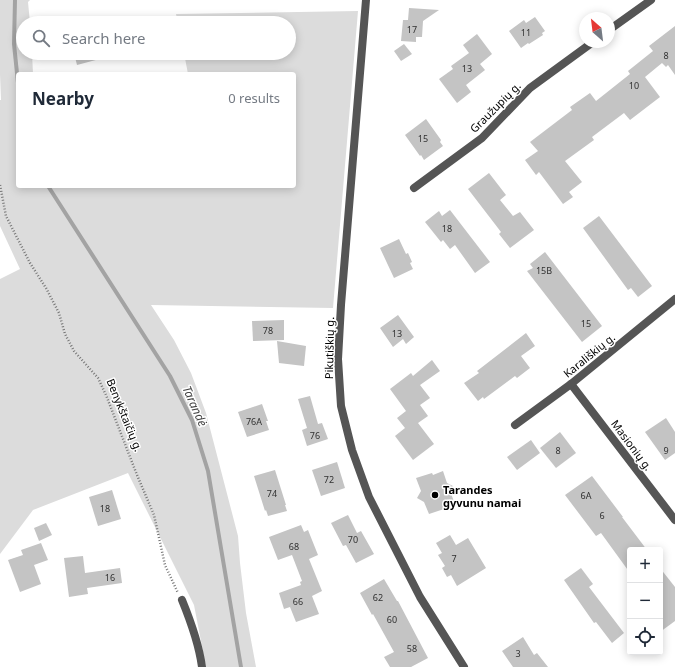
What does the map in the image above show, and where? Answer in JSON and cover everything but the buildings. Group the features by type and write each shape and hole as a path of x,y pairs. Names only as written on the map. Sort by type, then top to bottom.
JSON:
{"street":[{"name":"Pikutiškių g.","path":"366,0 340,305 338,359 341,406 352,450 369,497 420,597 464,667"},
{"path":"615,26 651,0"},
{"name":"Graužupių g.","path":"414,188 482,138 530,88 585,48"},
{"name":"Karališkių g.","path":"515,425 572,384 675,299"},
{"name":"Masionių g.","path":"572,384 675,520"},
{"path":"182,600 192,625 202,667"}],"path":[{"name":"Benykštaičių g.","path":"0,185 6,216 27,257 59,313 65,334 74,351 98,378 106,395 154,515 165,566 182,600"}],"shaded area":[{"path":"0,0 30,0 28,2 29,16 16,16 16,60 32,60 33,72 16,72 16,188 296,188 296,72 188,72 185,60 296,60 296,16 176,16 176,14 358,11 333,308 151,305 174,340 191,373 206,413 238,536 246,613 256,667 206,667 194,605 128,473 33,510 0,554 0,279 20,269 0,226"}],"waterway":[{"name":"Tarandė","path":"15,0 14,44 17,72"},
{"name":"Tarandė","path":"49,188 170,376 192,420 208,471 241,667"}],"place":[{"name":"Tarandes gyvunu namai","path":"435,495"}]}
